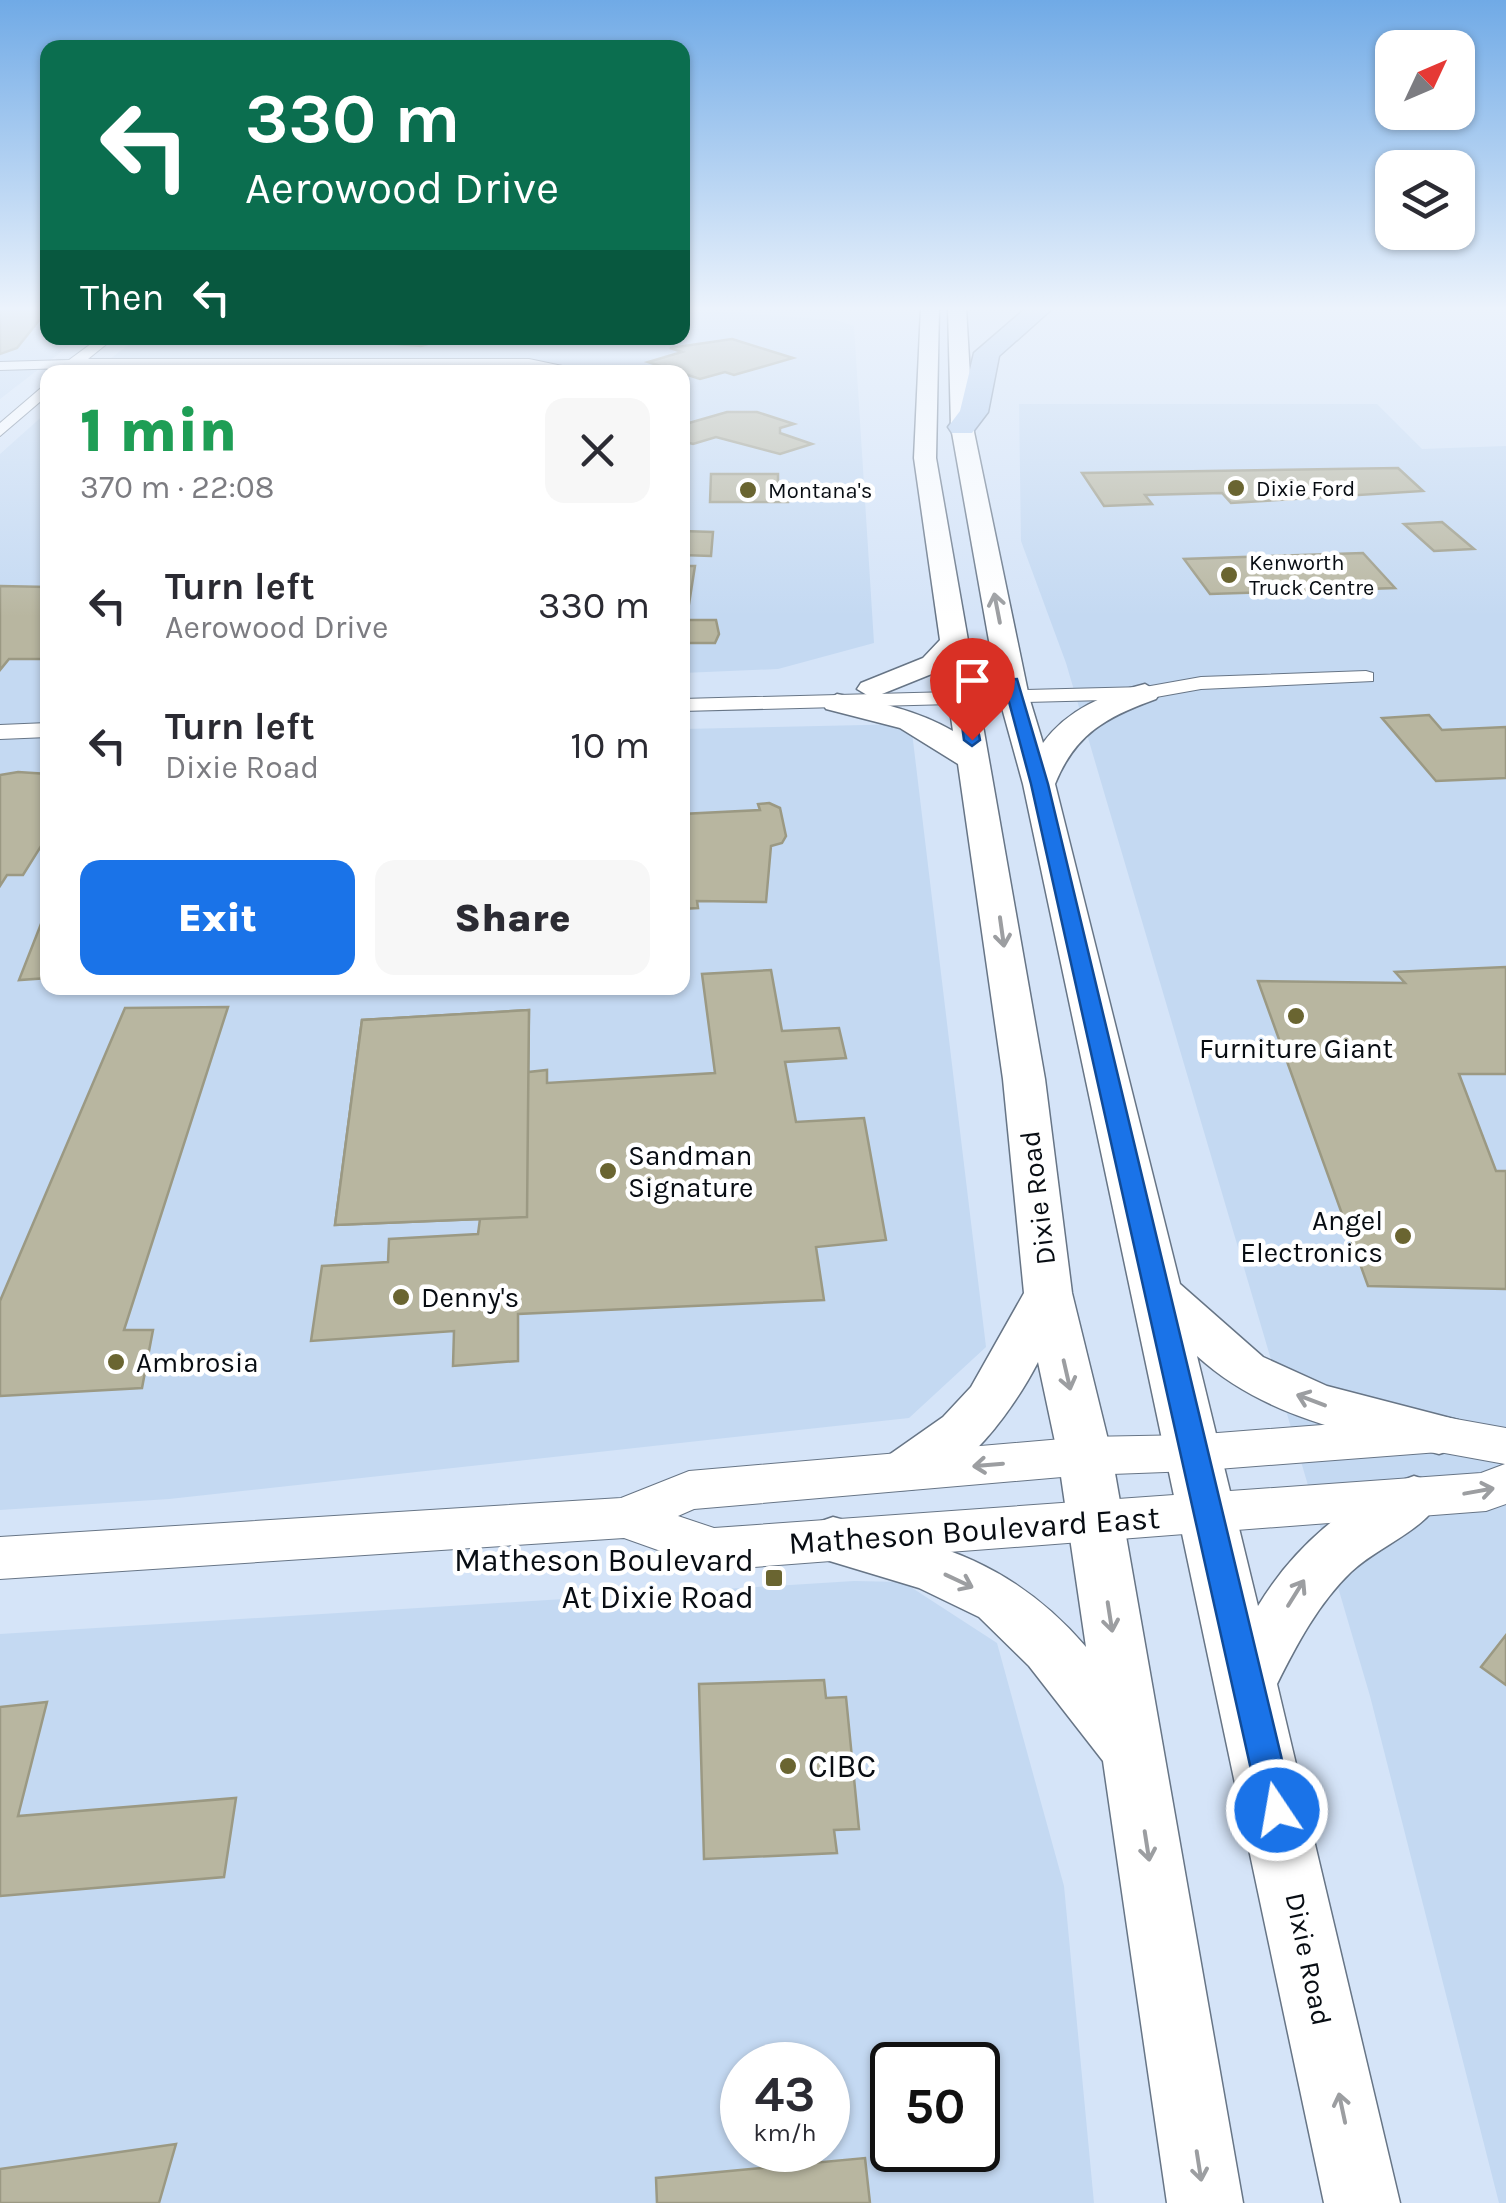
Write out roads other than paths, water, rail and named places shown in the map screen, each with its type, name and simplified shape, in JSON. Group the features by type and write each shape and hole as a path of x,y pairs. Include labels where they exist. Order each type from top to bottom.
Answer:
{"highway":[{"path":"962,427 974,411"}],"main road":[{"name":"Dixie Road","path":"927,411 925,458 1024,1079 1048,1294 1086,1456 1205,2203"},
{"name":"Dixie Road","path":"961,411 1013,689 1040,784 1192,1453 1249,1679 1362,2203"},
{"path":"872,689 933,664 956,640"},
{"path":"1040,784 1053,752 1076,721 1145,693"},
{"path":"837,702 908,718 938,732 976,762"},
{"path":"1155,1290 1245,1370 1315,1403 1439,1434"},
{"path":"905,1472 963,1430 992,1397 1010,1372 1048,1294"},
{"path":"1249,1679 1308,1574 1358,1530 1414,1498"},
{"path":"833,1540 925,1565 1000,1600 1029,1625 1132,1749"}],"street":[{"path":"0,430 21,411"},
{"path":"690,705 769,700 837,702 1136,677 1201,683 1366,677"},
{"path":"1013,689 1145,693 1201,683"},
{"path":"769,700 804,691 963,691"},
{"path":"0,732 40,730"},
{"name":"Matheson Boulevard East","path":"0,1558 625,1518 689,1490 1086,1456 1192,1453 1439,1434 1506,1446"},
{"name":"Matheson Boulevard East","path":"625,1518 714,1549 1414,1498 1486,1492 1506,1483"}],"place":[{"name":"Dixie Ford","path":"1236,488"},
{"name":"Montana's","path":"748,490"},
{"name":"Kenworth Truck Centre","path":"1229,575"},
{"name":"Furniture Giant","path":"1296,1016"},
{"name":"Sandman Signature","path":"608,1171"},
{"name":"Angel Electronics","path":"1403,1236"},
{"name":"Denny's","path":"401,1297"},
{"name":"Ambrosia","path":"116,1362"},
{"name":"Matheson Boulevard At Dixie Road","path":"774,1578"},
{"name":"CIBC","path":"788,1766"}]}
